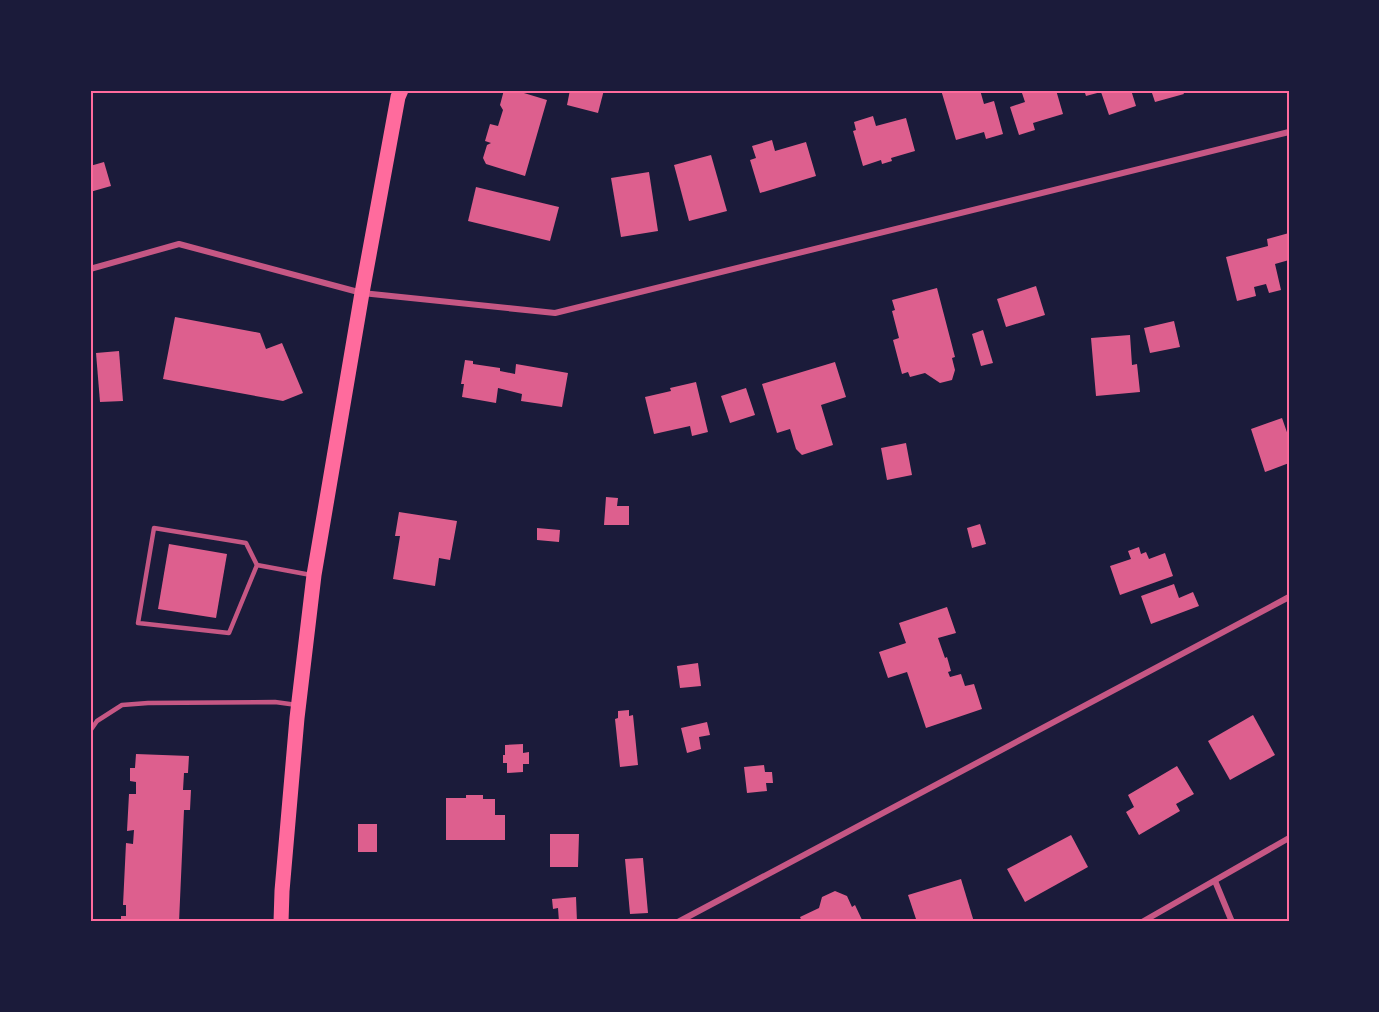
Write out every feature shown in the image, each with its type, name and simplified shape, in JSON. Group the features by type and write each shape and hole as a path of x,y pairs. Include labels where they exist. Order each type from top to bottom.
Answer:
{"main road":[{"path":"280,922 297,718 314,575 362,293 401,90"}],"street":[{"path":"90,269 179,244 362,293 555,313 1289,132"},
{"path":"678,922 1289,597"},
{"path":"1142,922 1289,838"},
{"path":"1215,881 1232,922"}],"lane":[{"path":"154,528 246,543 257,565 229,633 138,623 154,528"},
{"path":"257,565 314,575"},
{"path":"90,731 97,721 122,705 263,702 299,705"}],"building":[{"path":"504,90 514,90 547,100 525,176 486,164 483,158 487,145 491,143 485,141 490,124 498,126 503,110 500,105"},
{"path":"570,90 604,90 598,113 567,105"},
{"path":"941,90 980,90 984,104 994,101 1003,134 986,139 984,132 956,140"},
{"path":"1021,90 1056,90 1063,114 1033,123 1035,130 1019,135 1010,107 1025,102"},
{"path":"1084,90 1131,90 1136,106 1109,115 1101,92 1086,96"},
{"path":"1151,90 1182,90 1184,94 1155,102"},
{"path":"873,116 876,126 906,118 915,151 891,158 892,161 882,164 881,160 863,166 853,131 856,130 854,122"},
{"path":"772,140 775,151 806,142 816,176 760,193 750,160 756,158 752,146"},
{"path":"711,155 727,211 689,221 674,165"},
{"path":"104,162 111,186 90,192 90,166"},
{"path":"649,172 658,231 621,237 611,178"},
{"path":"476,187 559,207 550,241 468,221"},
{"path":"1289,233 1289,260 1275,264 1281,290 1269,293 1266,284 1254,287 1256,296 1237,301 1226,257 1268,246 1267,239"},
{"path":"1036,286 1045,315 1006,327 997,299"},
{"path":"937,288 955,357 952,358 955,370 952,380 940,383 925,373 910,377 908,372 902,374 893,340 899,338 892,311 895,310 892,300"},
{"path":"175,317 260,333 266,349 282,343 303,393 283,401 163,379"},
{"path":"1174,321 1180,347 1150,353 1144,328"},
{"path":"983,330 993,363 981,366 972,334"},
{"path":"1130,335 1132,365 1137,364 1140,392 1096,396 1091,338"},
{"path":"119,351 123,401 100,402 96,353"},
{"path":"465,360 515,374 516,364 568,373 562,407 521,401 522,394 498,388 496,403 462,397 464,384 461,384"},
{"path":"835,362 846,397 821,405 833,445 802,455 796,449 790,429 777,433 762,384"},
{"path":"696,382 708,432 692,436 690,426 654,434 645,397"},
{"path":"746,388 755,415 730,423 721,396"},
{"path":"1282,418 1289,438 1289,455 1287,456 1289,463 1265,472 1251,429"},
{"path":"906,443 912,475 887,480 881,448"},
{"path":"606,497 618,498 617,506 629,506 629,525 604,525"},
{"path":"399,512 457,521 450,560 439,558 435,586 393,579 400,536 395,536"},
{"path":"980,524 986,544 972,548 967,528"},
{"path":"537,528 560,530 559,542 537,540"},
{"path":"169,544 227,554 216,618 158,609"},
{"path":"1139,547 1141,554 1146,552 1149,559 1165,553 1173,576 1120,595 1110,566 1131,559 1128,551"},
{"path":"1174,584 1179,598 1193,592 1199,606 1151,624 1141,596"},
{"path":"947,607 956,633 938,638 945,658 947,657 951,671 948,672 950,677 961,674 965,686 974,684 982,709 926,728 907,672 888,678 879,652 906,643 899,623"},
{"path":"698,663 701,686 680,688 677,666"},
{"path":"629,710 629,716 633,715 638,765 620,767 615,719 618,718 618,711"},
{"path":"1253,715 1275,755 1230,780 1208,741"},
{"path":"707,722 710,735 699,737 701,749 687,753 681,728"},
{"path":"523,744 523,753 529,752 529,764 523,764 523,772 507,773 507,763 503,763 505,745"},
{"path":"136,754 189,756 188,773 184,773 183,790 191,790 190,810 184,810 179,922 121,922 121,916 126,916 126,905 123,905 126,843 133,844 134,830 127,831 129,794 136,794 136,782 130,781 130,768 135,768"},
{"path":"764,765 765,772 772,772 773,783 766,783 767,791 747,793 744,767"},
{"path":"1177,766 1194,794 1176,804 1180,811 1139,835 1126,812 1134,807 1128,795"},
{"path":"466,795 483,795 483,799 495,799 495,815 505,815 505,840 446,840 446,798 466,798"},
{"path":"358,824 377,824 377,852 358,852"},
{"path":"550,834 579,834 578,867 550,867"},
{"path":"1071,835 1088,867 1025,902 1007,869"},
{"path":"643,858 648,913 630,914 625,859"},
{"path":"961,879 974,922 917,922 908,895"},
{"path":"835,891 847,896 852,907 855,905 863,922 802,922 800,917 819,908 822,897"},
{"path":"576,897 577,922 559,922 558,908 553,909 552,899"}]}
